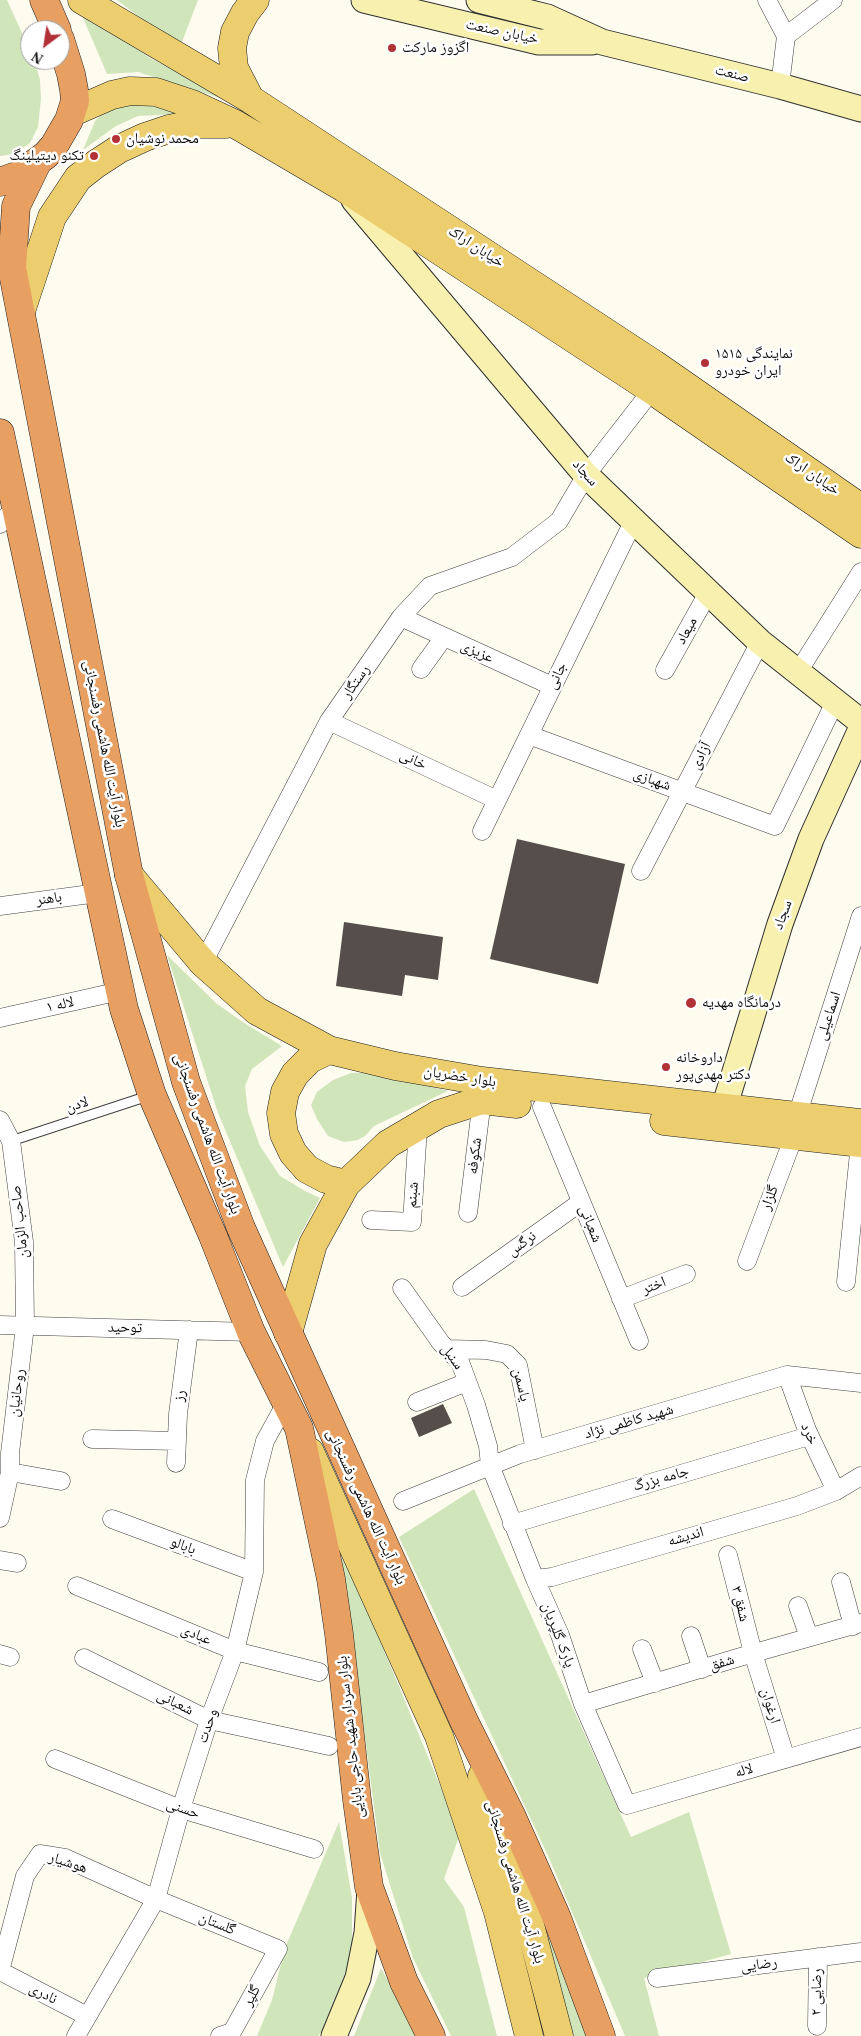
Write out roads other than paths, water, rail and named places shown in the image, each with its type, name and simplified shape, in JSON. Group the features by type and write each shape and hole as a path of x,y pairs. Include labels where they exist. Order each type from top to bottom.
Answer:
{"highway":[{"path":"44,0 52,20"},
{"path":"0,182 19,176 37,163 54,146 66,128 73,112 74,90 70,70"},
{"name":"بلوار آیت الله هاشمی رفسنجانی","path":"37,163 21,191 16,206 6,270 21,311 129,875 186,1082 241,1228 464,1722"},
{"name":"بلوار آیت الله هاشمی رفسنجانی","path":"0,434 8,515 124,1009 152,1095 213,1236 251,1332 299,1428"},
{"name":"بلوار سردار شهید حاجی بابایی","path":"299,1428 331,1579 339,1634 357,1800 370,1889 404,1982 431,2036"},
{"path":"464,1722 511,1815 553,1909 601,2036"}],"main road":[{"name":"خیابان اراک","path":"82,0 250,99 654,364 861,508"},
{"path":"250,99 234,68 232,48 235,32 245,13 255,0"},
{"name":"خیابان اراک","path":"73,112 112,95 130,91 156,92 192,104 235,124 344,188 652,390 861,534"},
{"path":"21,311 52,217 78,178 119,149 145,137 194,124 235,124"},
{"name":"بلوار خضریان","path":"129,875 203,963 257,1011 329,1050 395,1066 482,1081 724,1108 861,1143"},
{"path":"329,1050 310,1059 295,1074 285,1092 281,1113 284,1134 293,1153 307,1169 326,1179 346,1184"},
{"name":"بلوار خضریان","path":"288,1333 313,1244 346,1184 388,1144 439,1114 482,1100 542,1107 796,1126 861,1123"},
{"name":"بلوار آیت الله هاشمی رفسنجانی","path":"299,1428 439,1736 498,1912 529,2036"},
{"name":"بلوار آیت الله هاشمی رفسنجانی","path":"464,1722 525,1906 559,2036"}],"street":[{"name":"خیابان صنعت","path":"364,0 539,42 602,42"},
{"path":"767,0 786,36 780,86"},
{"path":"786,36 833,0"},
{"name":"خیابان صنعت","path":"484,1 547,17 602,42"},
{"name":"صنعت","path":"602,42 780,86 861,109"},
{"name":"سجاد","path":"344,188 586,475 760,642 861,722"},
{"name":"رستگار","path":"203,963 329,721 402,617 430,586 512,557 559,522 586,475 652,390"},
{"name":"جانی","path":"482,831 633,522"},
{"path":"798,672 861,572"},
{"name":"میعاد","path":"665,670 708,593"},
{"name":"عزیزی","path":"402,617 552,686"},
{"path":"421,669 444,637"},
{"name":"آزادی","path":"641,871 760,642"},
{"name":"شهبازی","path":"529,735 775,826 835,702"},
{"name":"خانی","path":"329,721 497,800"},
{"name":"سجاد","path":"724,1108 780,924 811,840 861,729"},
{"name":"باهنر","path":"0,906 98,893"},
{"name":"اسماعیلی","path":"796,1126 861,916"},
{"name":"لاله ۱","path":"0,1018 120,991"},
{"name":"شکوفه","path":"468,1213 482,1100"},
{"name":"شعبانی","path":"542,1107 639,1341"},
{"name":"صاحب الزمان","path":"0,1120 11,1141 24,1242 25,1326"},
{"name":"شبنم","path":"371,1220 412,1222 418,1126"},
{"name":"گلزار","path":"747,1261 796,1126"},
{"path":"846,1282 861,1143"},
{"name":"نرگس","path":"462,1287 581,1202"},
{"name":"اختر","path":"621,1299 686,1274"},
{"name":"سنبل","path":"402,1288 447,1349 460,1362 476,1405 488,1446 490,1465"},
{"name":"توحید","path":"0,1325 251,1332"},
{"name":"روحانیان","path":"0,1518 10,1472 5,1453 25,1326"},
{"name":"رز","path":"176,1463 178,1414 190,1330"},
{"name":"یاسمن","path":"447,1349 486,1350 507,1354 518,1365 535,1450"},
{"name":"شهید کاظمی نژاد","path":"403,1501 490,1465 535,1450 787,1376 861,1383"},
{"name":"خرد","path":"787,1376 810,1436 836,1491"},
{"path":"417,1402 467,1382"},
{"name":"وحدت","path":"76,2036 156,1899 181,1809 209,1720 235,1651 254,1572 255,1480 265,1441 287,1401"},
{"name":"جامه بزرگ","path":"512,1524 810,1436"},
{"path":"92,1439 177,1441"},
{"name":"پارک گلپریان","path":"490,1465 512,1524 560,1635 583,1704 627,1805"},
{"path":"10,1472 61,1481"},
{"name":"اندیشه","path":"535,1579 552,1577 797,1506 836,1491 861,1476"},
{"name":"بابالو","path":"112,1519 254,1572"},
{"name":"شفق ۳","path":"728,1555 753,1653"},
{"path":"0,1560 17,1563"},
{"path":"841,1582 857,1624"},
{"name":"عبادی","path":"77,1586 235,1651 318,1672"},
{"path":"798,1606 809,1637"},
{"name":"شفق","path":"583,1704 857,1624"},
{"path":"691,1636 702,1669"},
{"path":"642,1649 655,1683"},
{"name":"ارغوان","path":"753,1653 786,1759"},
{"name":"شعبانی","path":"84,1658 209,1720 329,1746"},
{"name":"لاله","path":"627,1805 861,1738"},
{"name":"حسنی","path":"55,1759 181,1809 314,1849"},
{"name":"هوشیار","path":"0,1972 25,1876 40,1854 65,1858 156,1899"},
{"path":"334,2036 358,1978 367,1933 370,1889"},
{"name":"گلستان","path":"156,1899 278,1949"},
{"name":"گلپر","path":"220,2036 232,2032 278,1949"},
{"name":"رضایی","path":"657,1978 861,1952"},
{"name":"رضایی ۲","path":"817,2026 818,1958"},
{"name":"نادری","path":"0,1972 86,2016"}],"lane":[{"name":"لادن","path":"11,1141 152,1095"}],"place":[{"name":"اگزوز مارکت","path":"392,48"},
{"name":"محمد نوشیان","path":"116,139"},
{"name":"تکنو دیتیلینگ","path":"94,156"},
{"name":"نمایندگی ۱۵۱۵ ایران خودرو","path":"705,363"},
{"name":"درمانگاه مهدیه","path":"691,1003"},
{"name":"داروخانه دکتر مهدی‌پور","path":"666,1067"}]}
